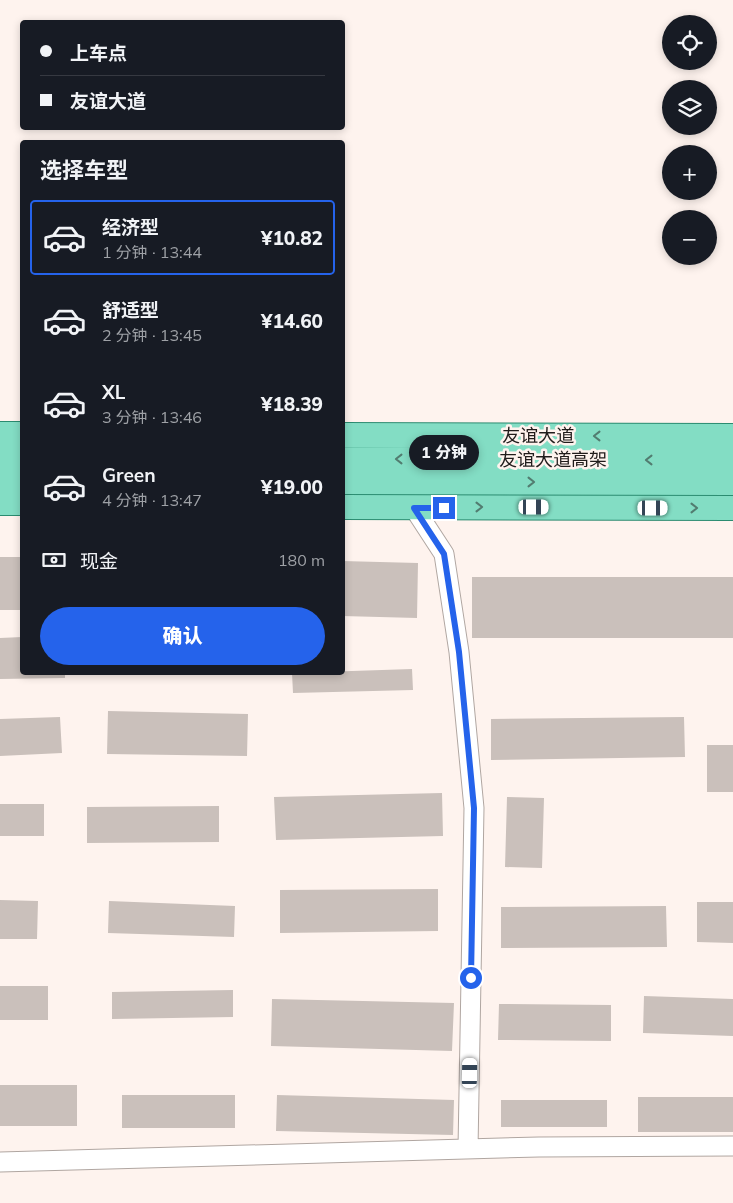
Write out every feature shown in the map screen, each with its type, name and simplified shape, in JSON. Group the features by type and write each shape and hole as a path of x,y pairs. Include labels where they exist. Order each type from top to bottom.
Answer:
{"main road":[{"path":"0,434 20,434"},
{"name":"友谊大道","path":"345,435 733,436"},
{"path":"0,458 20,458"},
{"name":"友谊大道高架","path":"345,459 733,460"},
{"path":"0,482 20,482"},
{"name":"友谊大道高架","path":"345,482 733,483"},
{"path":"0,503 20,503"},
{"path":"345,507 733,508"}],"street":[{"path":"414,508 444,554 459,652 474,808 468,1149"},
{"path":"0,1162 468,1149 733,1146"}],"building":[{"path":"0,557 20,557 20,610 0,610"},
{"path":"345,561 418,563 417,618 345,616"},
{"path":"472,577 733,577 733,638 472,638"},
{"path":"20,637 20,675 65,675 65,678 0,679 0,638"},
{"path":"412,669 413,690 293,693 292,675 345,675 345,671"},
{"path":"108,711 248,714 247,756 107,754"},
{"path":"60,717 62,753 0,756 0,719"},
{"path":"684,717 685,757 491,760 491,719"},
{"path":"707,745 733,745 733,792 707,792"},
{"path":"442,793 443,836 276,840 274,797"},
{"path":"507,797 544,798 542,868 505,867"},
{"path":"0,804 44,804 44,836 0,836"},
{"path":"219,806 219,842 87,843 87,807"},
{"path":"438,889 438,931 280,933 280,890"},
{"path":"0,900 38,901 37,939 0,939"},
{"path":"109,901 235,906 234,937 108,933"},
{"path":"697,902 733,902 733,943 697,942"},
{"path":"666,906 667,947 501,948 501,907"},
{"path":"0,986 48,986 48,1020 0,1020"},
{"path":"233,990 233,1017 112,1019 112,992"},
{"path":"644,996 733,999 733,1036 643,1033"},
{"path":"272,999 454,1003 452,1051 271,1046"},
{"path":"499,1004 611,1005 611,1041 498,1040"},
{"path":"0,1085 77,1085 77,1126 0,1126"},
{"path":"122,1095 235,1095 235,1128 122,1128"},
{"path":"277,1095 454,1100 453,1135 276,1131"},
{"path":"638,1097 733,1097 733,1132 638,1132"},
{"path":"501,1100 607,1100 607,1127 501,1127"}],"route":[{"path":"444,508 414,508 444,554 459,652 474,808 471,978"}]}
